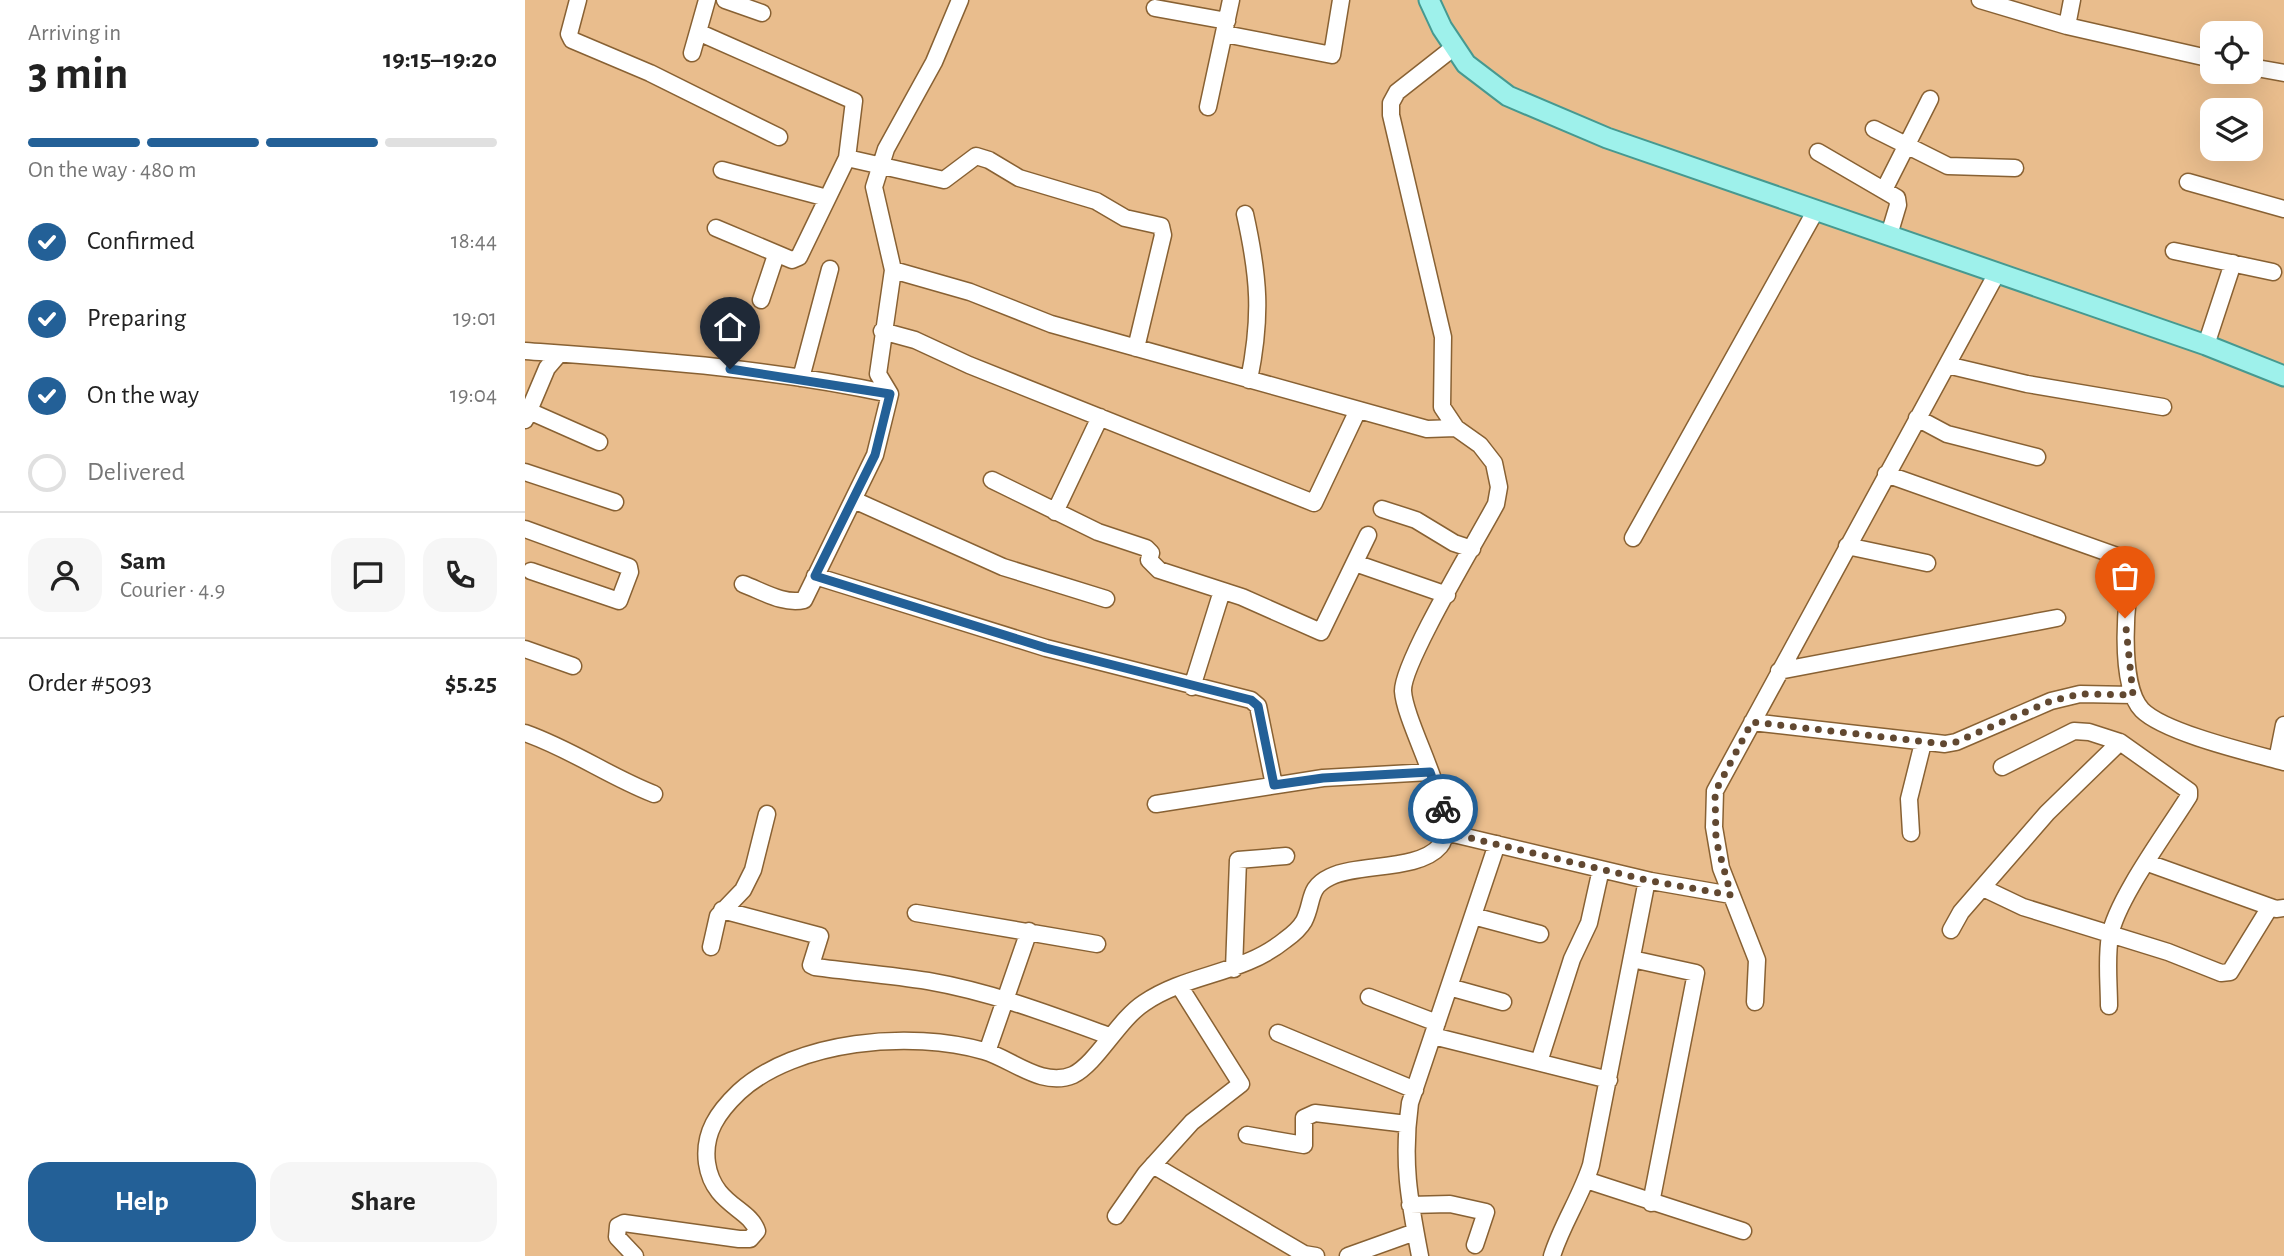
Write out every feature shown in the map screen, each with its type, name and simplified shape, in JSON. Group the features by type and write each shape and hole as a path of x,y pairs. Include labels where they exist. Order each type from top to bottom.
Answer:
{"main road":[{"path":"1429,0 1453,47 1486,82 1508,96 1607,138 2206,345 2284,376"}],"street":[{"path":"578,0 569,34 572,40 650,73 779,137"},
{"path":"692,53 706,0"},
{"path":"725,0 762,13"},
{"path":"743,584 795,602 804,600 875,455 890,394 878,374 882,331 893,270 875,199 880,163 934,62 960,0"},
{"path":"1208,107 1231,0"},
{"path":"1156,8 1332,55 1341,0"},
{"path":"1980,0 2067,26 2200,56"},
{"path":"2067,26 2072,0"},
{"path":"698,32 855,101 847,158 799,257 792,260 776,255 716,228"},
{"path":"635,1256 617,1237 618,1226 624,1223 739,1239 750,1239 757,1231 755,1222 718,1193 708,1169 706,1147 709,1131 723,1108 767,1070 848,1044 946,1043 987,1052 1048,1078 1073,1074 1094,1056 1109,1036 1146,1001 1267,954 1303,923 1313,889 1332,876 1425,855 1439,848 1445,832 1443,810 1411,727 1403,689 1405,673 1496,504 1498,476 1494,463 1480,445 1456,428 1442,407 1443,337 1404,175 1391,103 1397,92 1453,47"},
{"path":"2263,70 2284,74"},
{"path":"1884,190 1930,99"},
{"path":"1874,129 1948,166 2015,168"},
{"path":"1818,152 1897,198 1898,205 1889,235"},
{"path":"847,158 880,163 944,180 976,156 989,160 1019,178 1096,201 1125,218 1161,226 1163,235 1136,348"},
{"path":"722,170 827,198"},
{"path":"2189,182 2284,209"},
{"path":"1633,538 1816,210"},
{"path":"1245,214 1256,261 1260,304 1257,341 1249,380"},
{"path":"2174,251 2273,272"},
{"path":"761,300 776,255"},
{"path":"2206,345 2233,263"},
{"path":"801,378 829,269"},
{"path":"893,270 970,292 1051,324 1249,380 1427,429 1456,428"},
{"path":"1755,1002 1757,960 1731,895 1716,840 1715,792 1997,273"},
{"path":"882,331 915,340 969,365 1314,503 1358,410"},
{"path":"525,351 683,364 801,378 890,394"},
{"path":"559,354 547,368 527,415 599,442"},
{"path":"1947,365 2027,384 2162,407"},
{"path":"1055,512 1100,417"},
{"path":"1917,418 1947,434 2037,457"},
{"path":"525,472 615,502"},
{"path":"1887,474 2134,562 2126,591 2125,618 2133,695 2148,715 2205,740 2281,761 2284,724"},
{"path":"992,480 1098,532 1146,548 1151,553 1149,560 1159,570 1222,591 1321,632 1368,535"},
{"path":"854,500 1003,567 1106,599"},
{"path":"1382,509 1416,520 1454,543 1472,549"},
{"path":"525,529 629,567 630,572 619,601 531,571"},
{"path":"1847,547 1927,563"},
{"path":"1355,563 1447,596"},
{"path":"815,576 1046,648 1251,700 1258,706 1274,785"},
{"path":"1192,687 1222,591"},
{"path":"1779,671 2057,618"},
{"path":"525,649 573,666"},
{"path":"1752,722 1859,732 1923,743 1956,742 2023,711 2080,694 2133,695"},
{"path":"2002,767 2074,731 2089,732 2120,742 2189,791 2148,863 2128,891 2110,936 2109,1006"},
{"path":"525,733 564,747 624,782 654,794"},
{"path":"1951,930 1961,912 2047,813 2120,742"},
{"path":"1911,833 1909,799 1923,743"},
{"path":"1156,804 1323,778 1430,772"},
{"path":"711,947 722,910 748,881 757,861 767,814"},
{"path":"1445,832 1647,880 1731,895"},
{"path":"1420,1256 1405,1162 1407,1124 1415,1090 1497,844"},
{"path":"1234,969 1238,860 1286,856"},
{"path":"1983,888 2023,908 2168,952 2221,973 2230,972 2277,907 2148,863"},
{"path":"1539,1062 1572,959 1590,923 1601,869"},
{"path":"1552,1256 1559,1234 1586,1180 1609,1080 1647,880"},
{"path":"722,910 820,936 811,965 815,967 927,981 1004,999 1109,1036"},
{"path":"916,913 1097,944"},
{"path":"1473,916 1540,934"},
{"path":"987,1052 1029,931"},
{"path":"1632,959 1696,973 1651,1203"},
{"path":"1116,1216 1153,1165 1192,1122 1241,1084 1180,987"},
{"path":"1449,987 1503,1002"},
{"path":"1369,997 1435,1029 1539,1062 1609,1080"},
{"path":"1278,1033 1415,1090"},
{"path":"1247,1135 1304,1145 1304,1118 1315,1113 1407,1124"},
{"path":"1153,1165 1304,1254 1316,1256"},
{"path":"1586,1180 1743,1231"},
{"path":"1410,1205 1450,1204 1486,1212 1475,1245"},
{"path":"1348,1256 1415,1232"}],"way so far":[{"path":"1443,809 1445,832 1651,881 1731,895 1721,868 1716,840 1715,792 1752,722 1816,727 1918,743 1945,744 1956,742 2051,701 2080,694 2133,695 2125,618"}],"route":[{"path":"730,369 856,386 890,394 875,455 815,576 1046,648 1251,700 1258,706 1274,785 1323,778 1430,772 1443,809"}]}
